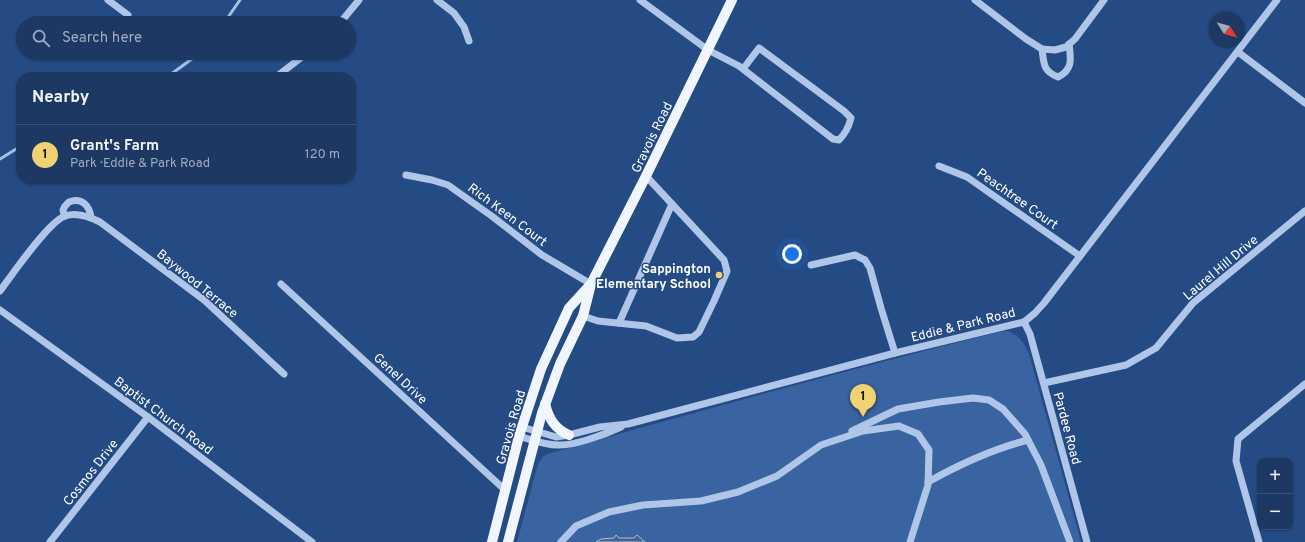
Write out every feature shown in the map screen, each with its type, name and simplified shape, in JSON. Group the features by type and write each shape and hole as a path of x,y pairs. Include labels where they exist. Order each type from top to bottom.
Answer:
{"main road":[{"name":"Gravois Road","path":"508,542 545,404 560,364 583,316 591,284 646,176 732,0"},
{"name":"Gravois Road","path":"492,542 520,431 541,370 569,308 591,284"},
{"path":"545,404 548,414 556,427 569,436"}],"street":[{"path":"108,0 128,15"},
{"path":"346,16 359,0"},
{"path":"436,0 454,13 464,27 469,41"},
{"path":"640,0 708,50 743,69 833,139 839,140 850,124 851,118 844,111 759,48 743,69"},
{"path":"975,0 1026,39 1042,49 1055,50 1066,47 1075,39 1104,0"},
{"name":"Eddie & Park Road","path":"536,436 546,444 560,445 604,434 628,424 895,353 1024,322 1035,314 1277,0"},
{"path":"1042,49 1043,62 1046,70 1052,75 1058,77 1064,74 1068,69 1070,61 1069,44"},
{"path":"1238,52 1305,103"},
{"path":"282,72 298,60"},
{"name":"Peachtree Court","path":"939,166 967,177 1080,256"},
{"name":"Rich Keen Court","path":"406,175 448,185 493,217 542,255 591,284"},
{"path":"583,316 598,321 646,326 677,338 693,337 699,332 714,301 727,271 724,260 646,176"},
{"name":"Baywood Terrace","path":"64,216 63,210 66,204 74,200 82,202 86,205 90,211 91,218"},
{"path":"618,323 672,204"},
{"name":"Laurel Hill Drive","path":"1044,383 1126,365 1156,348 1194,303 1305,211"},
{"name":"Baywood Terrace","path":"0,291 54,223 64,216 87,216 100,222 204,300 284,374"},
{"path":"811,265 855,255 865,260 870,268 895,353"},
{"name":"Genel Drive","path":"281,284 505,490"},
{"name":"Baptist Church Road","path":"0,310 148,417 312,542"},
{"name":"Pardee Road","path":"1024,322 1030,334 1044,383 1086,542"},
{"path":"1258,542 1236,461 1238,439 1305,384"},
{"path":"561,542 576,526 609,512 643,505 701,501 738,492 777,476 821,445 898,409 973,398 989,400 1002,409 1025,434 1041,465 1070,542"},
{"name":"Cosmos Drive","path":"50,542 148,417"},
{"name":"Eddie & Park Road","path":"520,431 536,436 556,437 569,436 600,427 628,424"},
{"path":"821,445 863,431 899,426 918,434 929,450 928,485 910,542"},
{"path":"928,482 979,457 1028,440"}],"shaded area":[{"path":"1006,331 1014,334 1020,339 1029,354 1081,542 517,542 538,464 547,454 829,376 942,346"},
{"path":"616,535 619,538 634,538 637,535 645,542 596,542 601,539 614,538"}],"waterway":[{"path":"229,16 240,0"},
{"path":"174,72 190,60"},
{"path":"0,159 16,149"}],"place":[{"name":"Sappington Elementary School","path":"719,275"},
{"name":"Grant's Farm","path":"863,417"}]}
